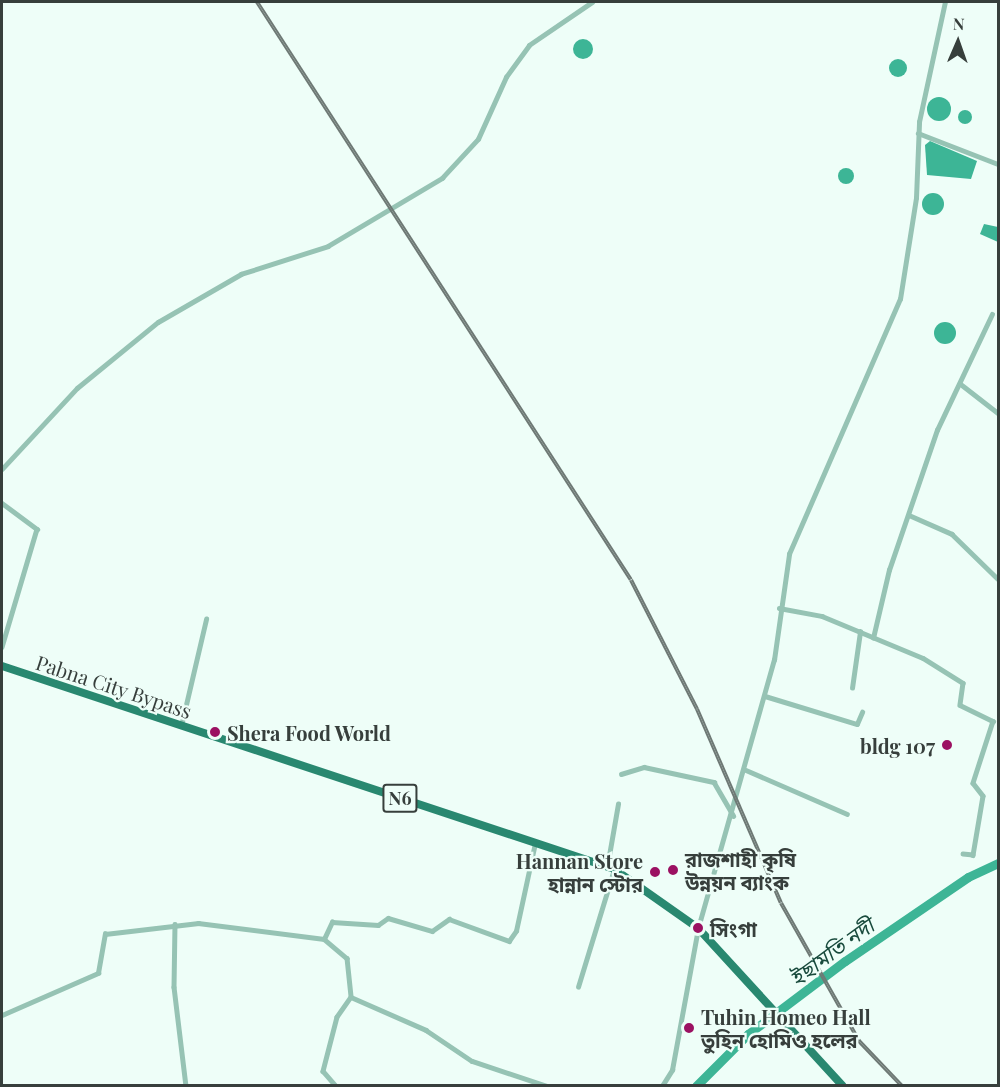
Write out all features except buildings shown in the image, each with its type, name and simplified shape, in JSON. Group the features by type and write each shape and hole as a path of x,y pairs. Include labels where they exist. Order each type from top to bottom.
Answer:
{"highway":[{"name":"Pabna City Bypass","path":"2,666 610,868 698,928 842,1085"}],"street":[{"path":"2,469 76,388 158,322 241,274 328,246 442,178 478,139 506,77 529,45 592,2"},
{"path":"662,1086 675,1060 698,928 734,816 765,696 789,554 807,505 900,299 916,198 918,133 945,2"},
{"path":"918,133 999,164"},
{"path":"873,638 937,430 962,385 992,314"},
{"path":"962,385 999,413"},
{"path":"2,502 37,529 2,647"},
{"path":"909,515 952,534 999,579"},
{"path":"779,608 822,616 961,680 960,705 994,723 973,783 982,796 973,855 963,854"},
{"path":"181,726 206,619"},
{"path":"852,687 860,632"},
{"path":"765,696 857,724 862,712"},
{"path":"621,774 644,767 714,782 734,816"},
{"path":"746,770 847,814"},
{"path":"578,987 610,868 618,804"},
{"path":"324,939 335,921 380,925 390,918 432,931 449,919 509,941 516,931 535,843"},
{"path":"175,924 174,987 186,1085"},
{"path":"2,1015 98,973 105,934 175,924 324,939 347,957 351,997 337,1017 324,1061 324,1075 336,1086"},
{"path":"351,997 426,1030 472,1061 548,1086"}],"shaded area":[{"path":"583,39 590,42 593,49 590,56 583,59 576,56 573,49 576,42"},
{"path":"898,59 904,62 907,68 904,74 898,77 892,74 889,68 892,62"},
{"path":"939,97 947,101 951,109 947,117 939,121 931,117 927,109 931,101"},
{"path":"965,110 970,112 972,117 970,122 965,124 960,122 958,117 960,112"},
{"path":"930,141 977,161 971,179 927,175 925,145"},
{"path":"846,168 852,170 854,176 852,182 846,184 840,182 838,176 840,170"},
{"path":"933,193 941,196 944,204 941,212 933,215 925,212 922,204 925,196"},
{"path":"984,224 998,227 998,242 980,234"},
{"path":"945,322 953,325 956,333 953,341 945,344 937,341 934,333 937,325"}],"waterway":[{"name":"ইছামতি নদী","path":"696,1086 748,1034 845,961 968,877 998,863"}],"railway":[{"path":"257,2 631,580 697,709 781,903 859,1041 902,1086"}],"place":[{"name":"Shera Food World","path":"215,732"},
{"name":"bldg 107","path":"947,745"},
{"name":"রাজশাহী কৃষি উন্নয়ন ব্যাংক","path":"673,870"},
{"name":"Hannan Store হান্নান স্টোর","path":"655,872"},
{"name":"সিংগা","path":"698,928"},
{"name":"Tuhin Homeo Hall তুহিন হোমিও হলের","path":"689,1028"}]}
